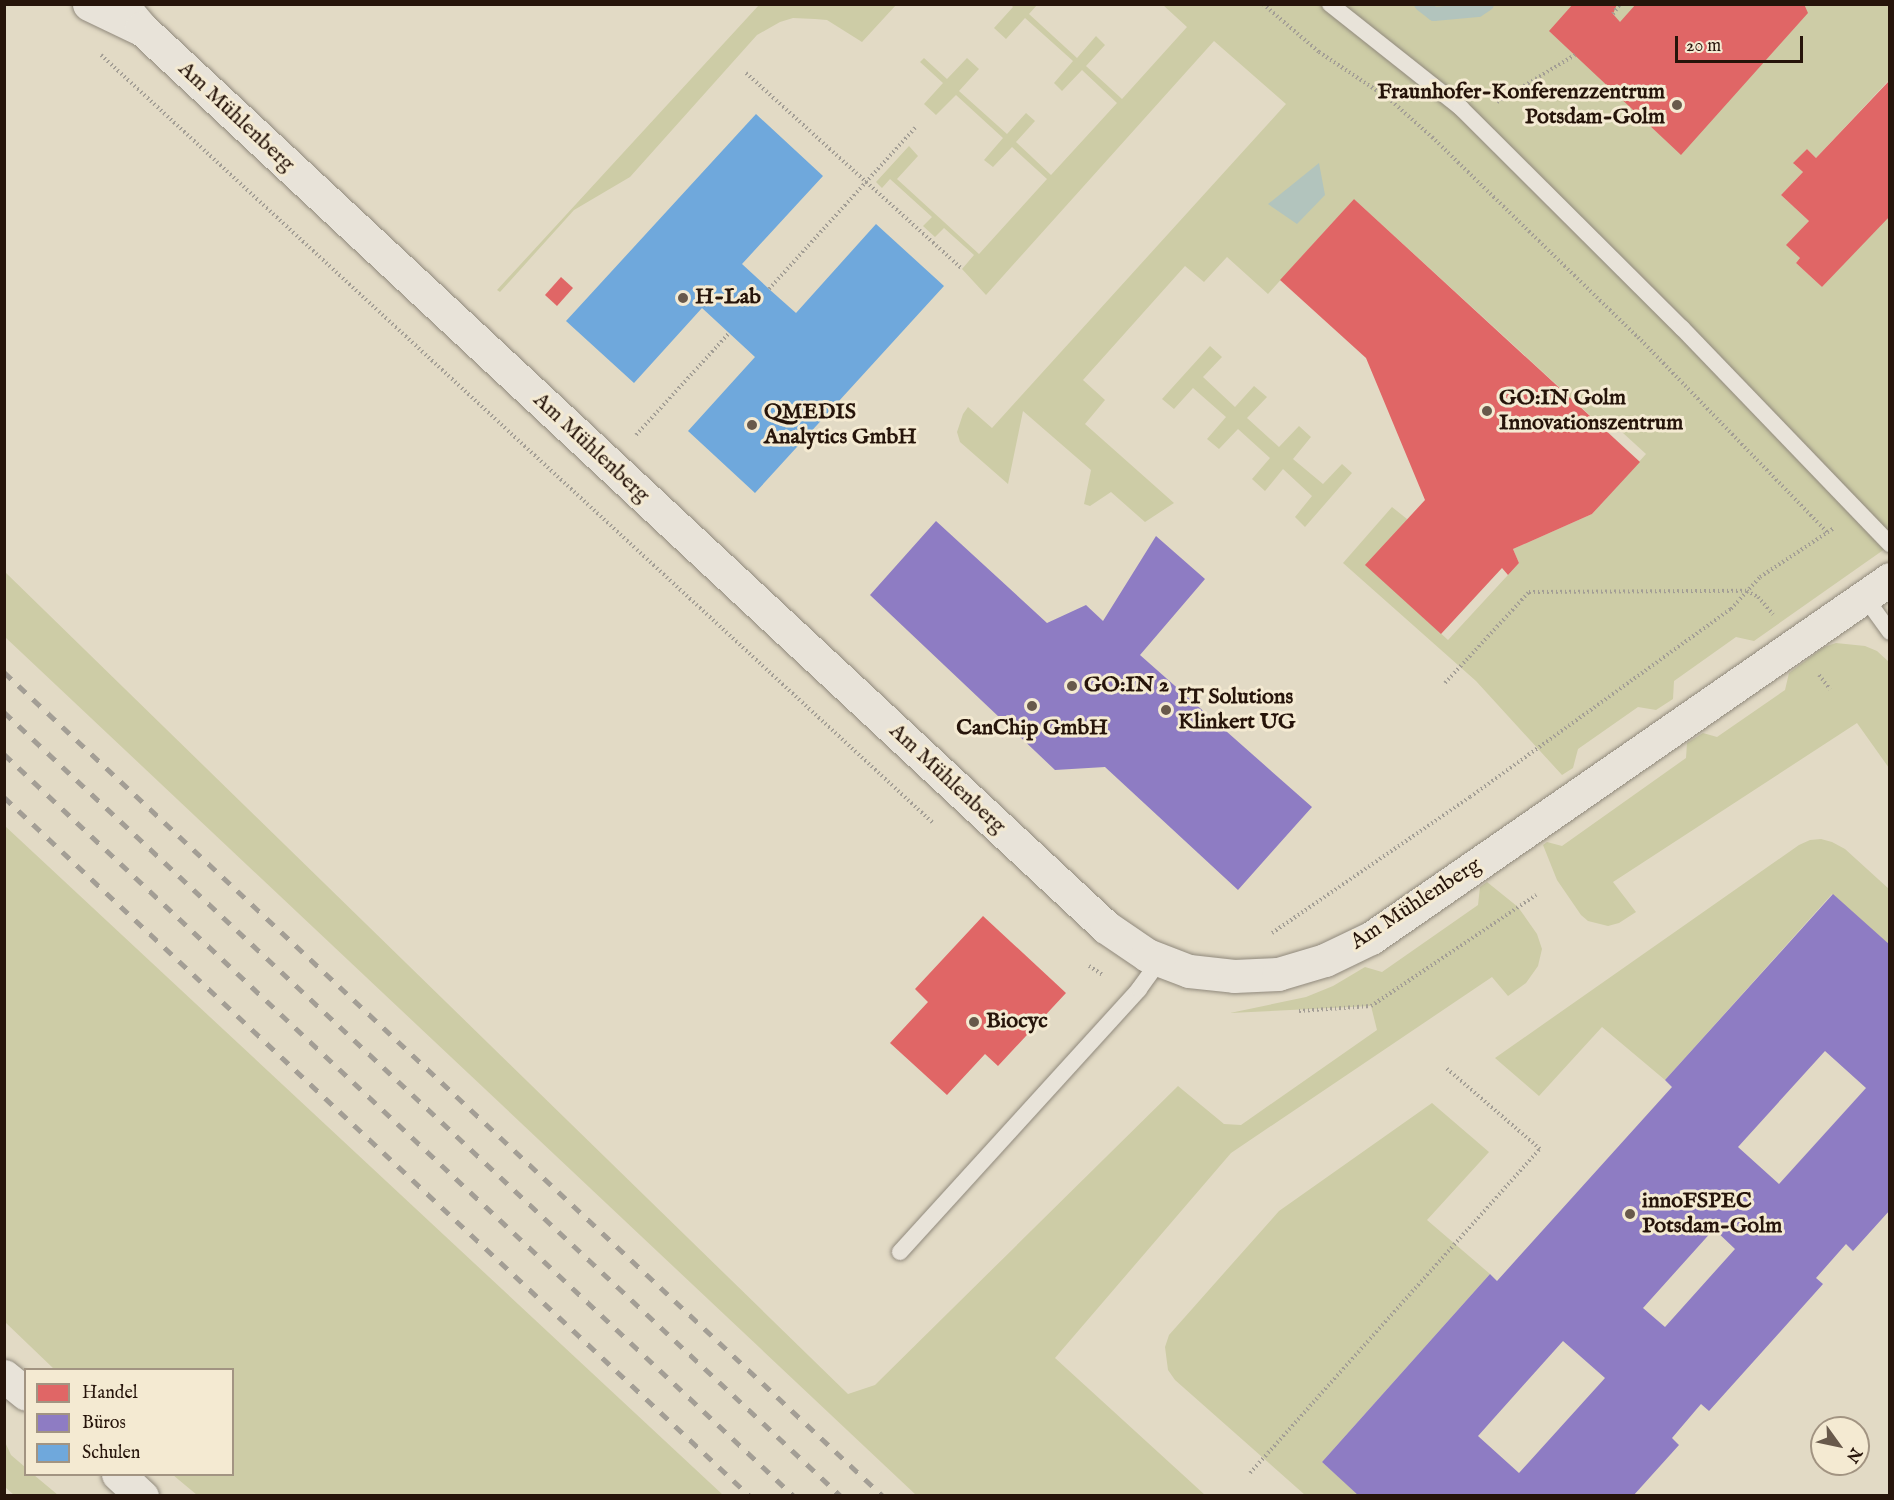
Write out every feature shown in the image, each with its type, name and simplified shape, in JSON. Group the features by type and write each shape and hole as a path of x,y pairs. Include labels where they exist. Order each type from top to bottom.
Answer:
{"street":[{"name":"Am Mühlenberg","path":"89,4 131,16 1106,927 1147,955 1190,971 1234,976 1278,974 1325,960 1371,938 1877,587"},
{"path":"4,1376 24,1392"},
{"path":"120,1476 142,1496"}],"lane":[{"path":"1330,4 1471,118 1690,337 1890,544"},
{"name":"Am Mühlenberg","path":"1877,587 1890,632"},
{"path":"900,1252 1139,989 1160,960"}],"path":[{"path":"1263,4 1319,52 1388,98 1432,137 1638,337 1827,532 1760,577 1731,609 1470,797 1270,934"},
{"path":"1613,14 1620,4"},
{"path":"1471,118 1575,55"},
{"path":"746,73 962,269"},
{"path":"769,289 917,126"},
{"path":"636,435 729,333"},
{"path":"627,427 644,442"},
{"path":"1445,683 1529,592 1747,591 1758,597 1795,643"},
{"path":"1250,1473 1540,1149 1446,1068"}],"green space":[{"path":"759,5 896,5 862,42 827,20 815,19 793,18 780,22 757,35 630,177 574,210 500,292 497,290"},
{"path":"1011,5 1037,5 1029,14 1077,58 1096,36 1105,45 1086,66 1122,99 1187,27 1163,5 1889,5 1889,80 1816,158 1807,149 1794,164 1803,172 1781,195 1809,221 1787,245 1800,258 1796,263 1822,287 1889,216 1889,546 1754,641 1736,637 1674,681 1673,699 1656,710 1638,707 1578,749 1573,768 1562,775 1476,681 1343,563 1392,507 1407,519 1385,582 1448,640 1519,563 1513,549 1592,514 1646,454 1611,422 1605,429 1354,199 1268,294 1227,257 1204,282 1185,266 1083,380 1105,400 1085,424 1174,503 1145,522 1111,492 1090,506 1084,504 1091,470 1023,411 1008,484 960,442 957,432 968,407 992,428 1286,104 1214,41 986,295 962,269 974,255 944,228 935,237 923,226 932,217 890,179 882,188 876,182 909,146 918,156 897,179 979,254 1047,179 1012,147 993,167 984,160 1003,138 956,95 936,115 924,104 943,83 920,62 924,58 947,79 967,58 979,69 959,91 1007,134 1026,113 1035,121 1016,142 1051,175 1117,103 1082,70 1062,91 1054,83 1073,61 1025,18 1006,39 994,28 1013,7"},
{"path":"1210,346 1222,357 1203,377 1235,407 1254,386 1267,397 1247,418 1279,447 1299,426 1311,437 1293,459 1323,484 1342,464 1352,473 1305,527 1295,517 1312,496 1283,469 1265,491 1252,479 1270,458 1238,429 1219,449 1207,439 1226,417 1193,388 1174,409 1162,399"},
{"path":"4,571 848,1394 875,1385 1178,1086 1224,1124 1241,1125 1377,1030 1371,1006 1230,1013 1306,997 1333,986 1365,967 1382,972 1478,905 1480,887 1487,882 1518,907 1537,934 1542,949 1538,966 1526,983 1508,996 1492,977 1231,1153 1055,1358 1205,1495 916,1495 5,637"},
{"path":"1836,643 1865,646 1877,651 1889,662 1889,768 1857,723 1613,882 1636,912 1619,923 1608,926 1588,921 1581,915 1557,880 1543,845 1547,842 1562,846 1686,758 1687,743 1703,733 1717,737 1785,690 1789,673 1824,647"},
{"path":"4,826 723,1495 197,1495 174,1476 234,1476 234,1368 53,1368 5,1322"},
{"path":"1821,839 1845,849 1889,889 1889,945 1832,894 1665,1080 1602,1027 1539,1096 1495,1058 1799,845 1810,840"},
{"path":"1432,1103 1489,1152 1427,1220 1490,1274 1322,1462 1359,1495 1305,1495 1175,1380 1168,1370 1165,1347 1169,1335 1279,1211"},
{"path":"5,1442 11,1455 24,1466 24,1476 35,1476 58,1495 14,1495 5,1487"}],"shaded area":[{"path":"1319,163 1325,195 1297,224 1268,204"}],"building: Handel":[{"name":"Fraunhofer-Konferenzzentrum Potsdam-Golm","path":"1573,4 1617,4 1613,14 1620,22 1636,4 1804,4 1808,13 1681,155 1549,31"},
{"path":"1890,80 1890,216 1822,287 1796,263 1800,258 1786,245 1809,221 1781,195 1803,172 1793,163 1807,149 1816,158"},
{"name":"GO:IN Golm Innovationszentrum","path":"1354,199 1640,462 1592,514 1513,549 1519,563 1508,575 1502,568 1441,634 1365,565 1425,500 1366,358 1280,280"},
{"path":"561,277 573,288 557,306 545,295"},
{"name":"Biocyc","path":"983,916 1066,993 998,1066 985,1054 947,1095 890,1043 928,1002 915,989"}],"building: Büros":[{"name":"GO:IN 2","path":"936,521 1047,623 1086,605 1103,621 1156,536 1205,579 1140,655 1312,807 1238,890 1105,767 1055,770 870,595"},
{"path":"1833,894 1890,945 1890,1210 1853,1251 1846,1244 1816,1278 1823,1284 1709,1411 1701,1404 1672,1438 1679,1445 1633,1496 1359,1496 1322,1462 1490,1274 1497,1281 1672,1087 1665,1080","holes":["1825,1051 1866,1088 1779,1184 1738,1147","1714,1229 1735,1249 1665,1327 1643,1308","1563,1341 1605,1378 1519,1473 1478,1436"]}],"building: Schulen":[{"name":"H-Lab","path":"756,114 823,176 742,264 769,289 796,313 876,224 944,286 755,493 688,431 755,357 702,308 634,383 566,321"}],"waterway":[{"path":"1421,4 1434,14 1478,10 1487,4"}],"railway":[{"path":"4,672 883,1496"},
{"path":"4,712 841,1496"},
{"path":"4,754 794,1496"},
{"path":"4,797 750,1496"}],"place":[{"name":"Fraunhofer-Konferenzzentrum Potsdam-Golm","path":"1677,105"},
{"name":"H-Lab","path":"683,298"},
{"name":"GO:IN Golm Innovationszentrum","path":"1487,411"},
{"name":"QMEDIS Analytics GmbH","path":"752,425"},
{"name":"GO:IN 2","path":"1072,686"},
{"name":"CanChip GmbH","path":"1032,706"},
{"name":"IT Solutions Klinkert UG","path":"1166,710"},
{"name":"Biocyc","path":"974,1022"},
{"name":"innoFSPEC Potsdam-Golm","path":"1630,1214"}]}
